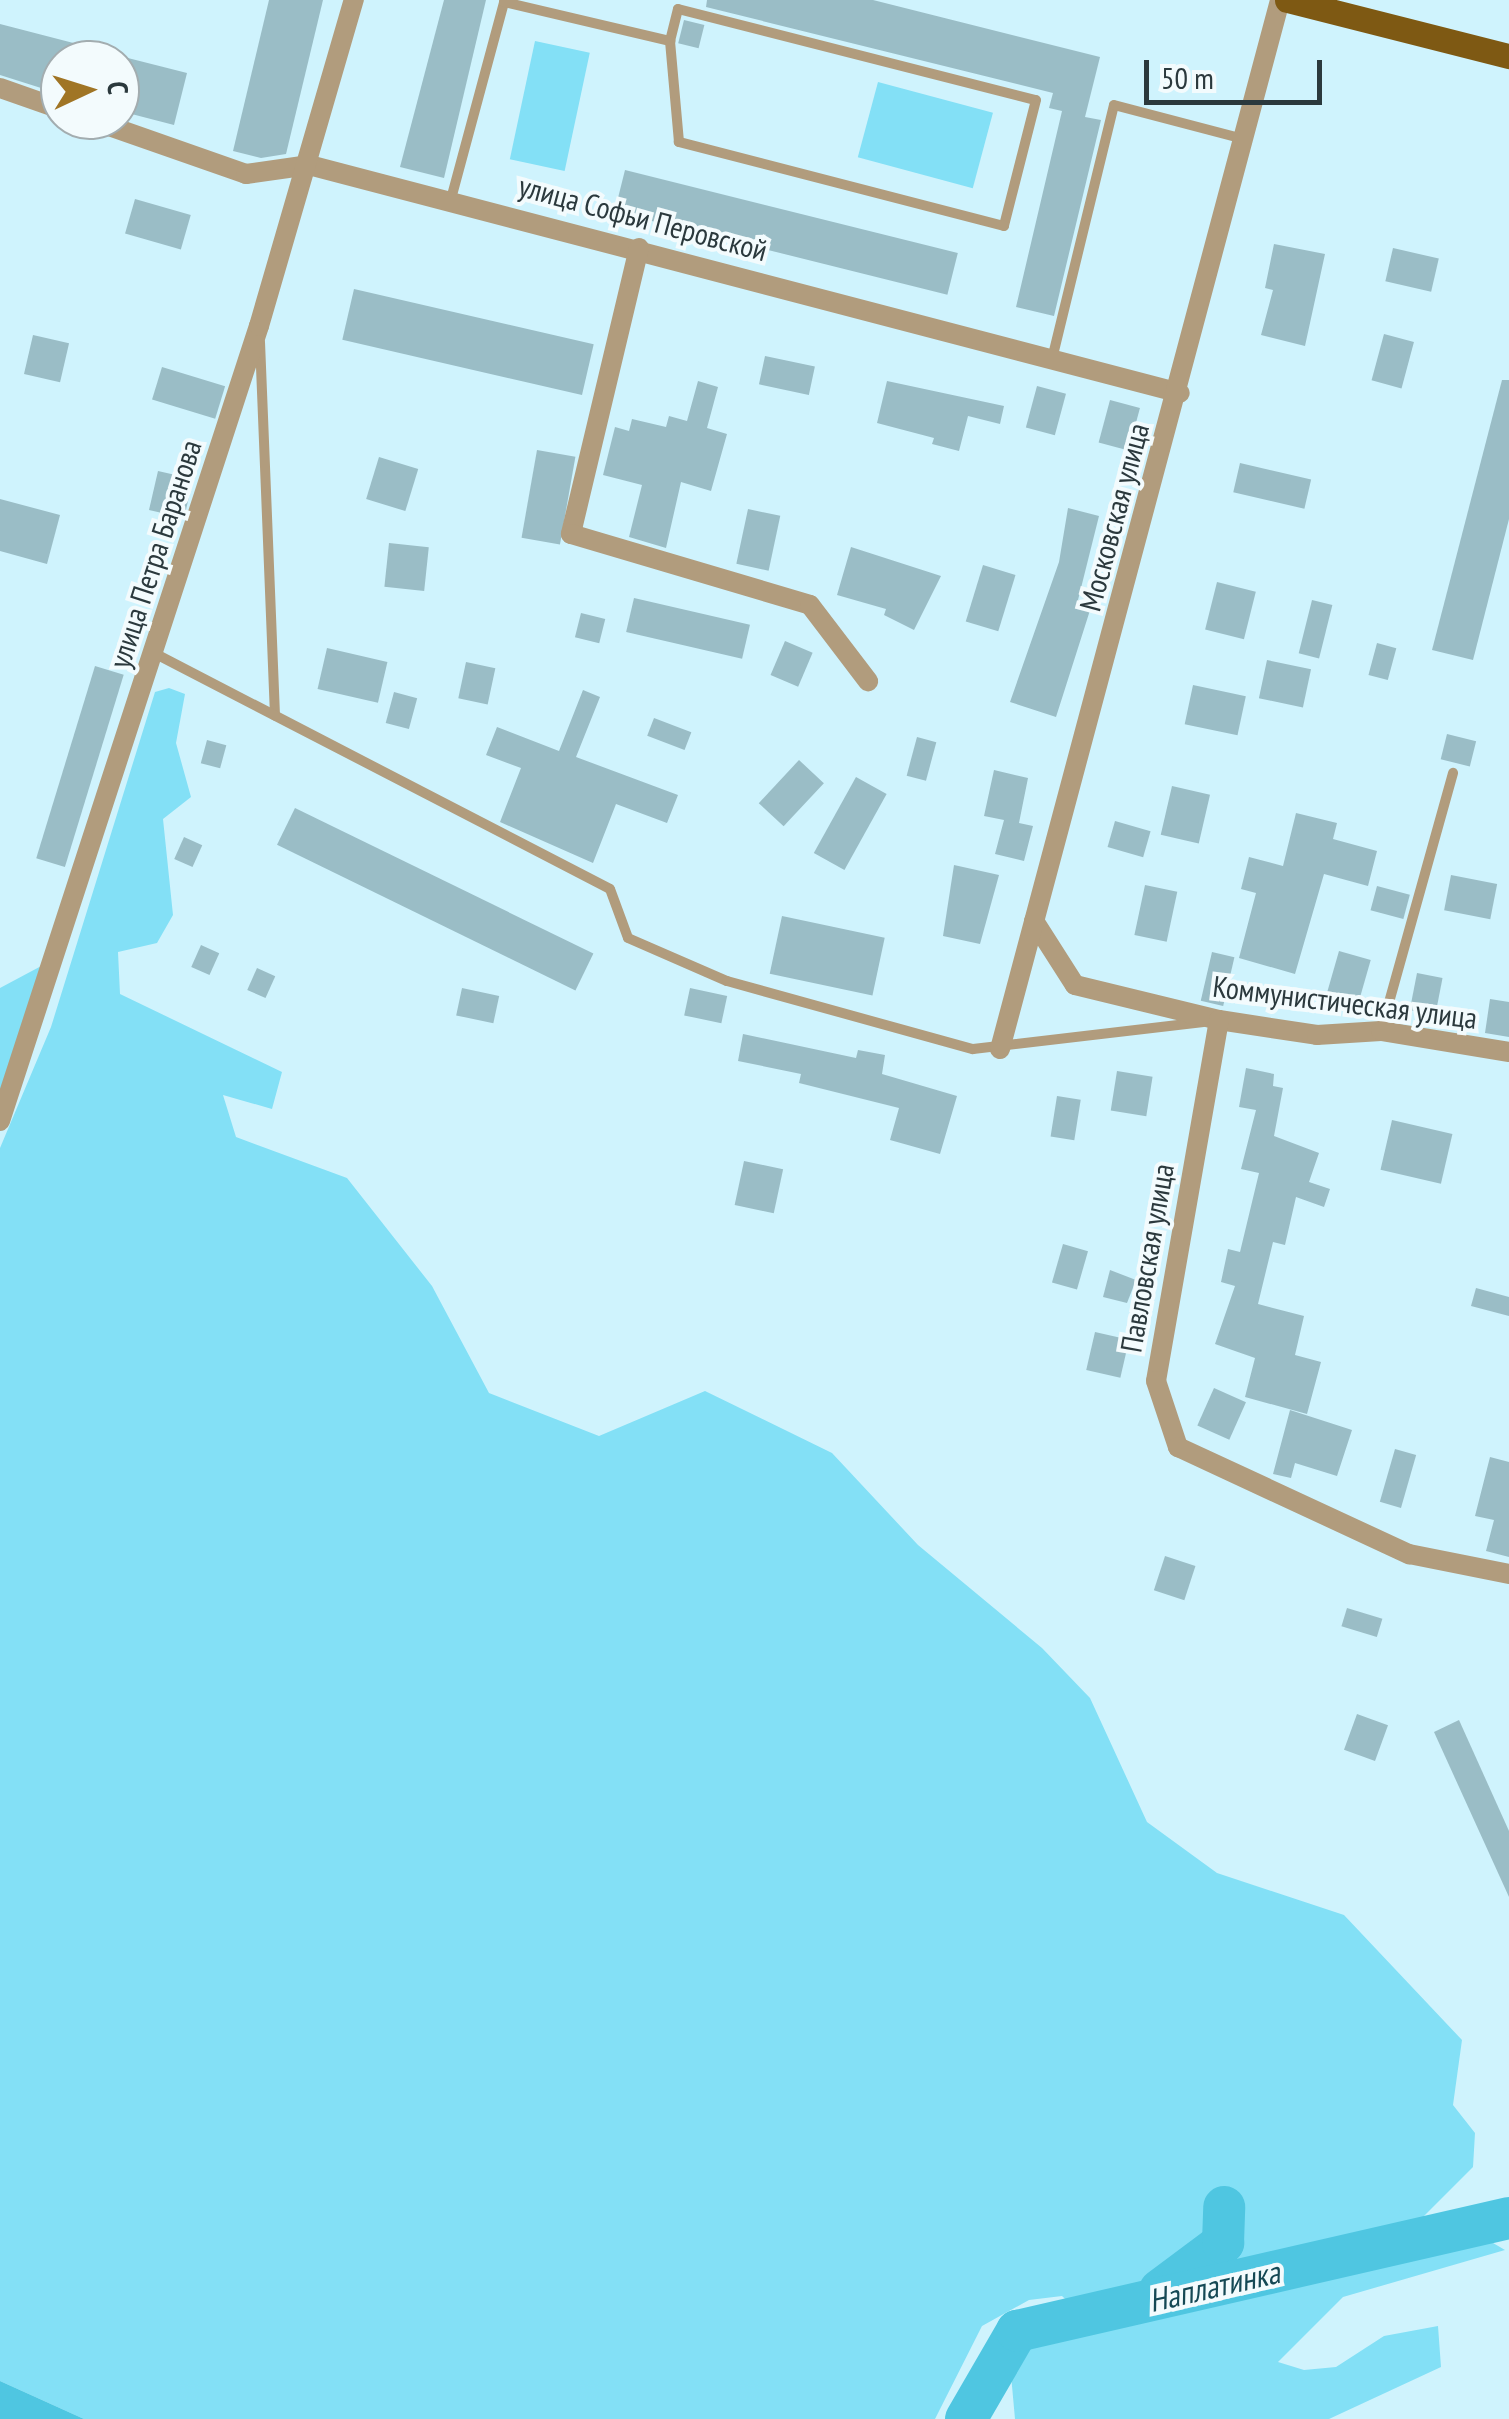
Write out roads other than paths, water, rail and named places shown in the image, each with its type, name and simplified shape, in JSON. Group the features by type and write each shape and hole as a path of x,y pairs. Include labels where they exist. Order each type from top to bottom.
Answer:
{"main road":[{"path":"1284,0 1509,56"}],"street":[{"name":"улица Петра Баранова","path":"0,1122 259,326 354,0"},
{"name":"Московская улица","path":"1000,1049 1284,0"},
{"path":"0,88 40,102"},
{"name":"улица Софьи Перовской","path":"140,137 246,174 309,165 451,199 1053,356 1180,393"},
{"path":"638,248 571,534 810,605 868,681"},
{"name":"Коммунистическая улица","path":"1034,920 1075,985 1218,1020 1317,1035 1381,1031 1509,1052"},
{"name":"Павловская улица","path":"1218,1020 1156,1381 1178,1447 1409,1554 1509,1574"}],"lane":[{"path":"451,199 504,2 670,41"},
{"path":"679,4 1036,100 1004,226 678,142 670,41 679,4"},
{"path":"1053,356 1114,106 1244,139"},
{"path":"259,326 268,667 275,716"},
{"path":"154,653 610,889 628,938 727,981 854,1020 973,1050 1218,1020"},
{"path":"1381,1031 1452,773"}],"waterway":[{"path":"1160,2290 1223,2243 1224,2207"},
{"name":"Наплатинка","path":"966,2419 1017,2331 1509,2218"}]}
